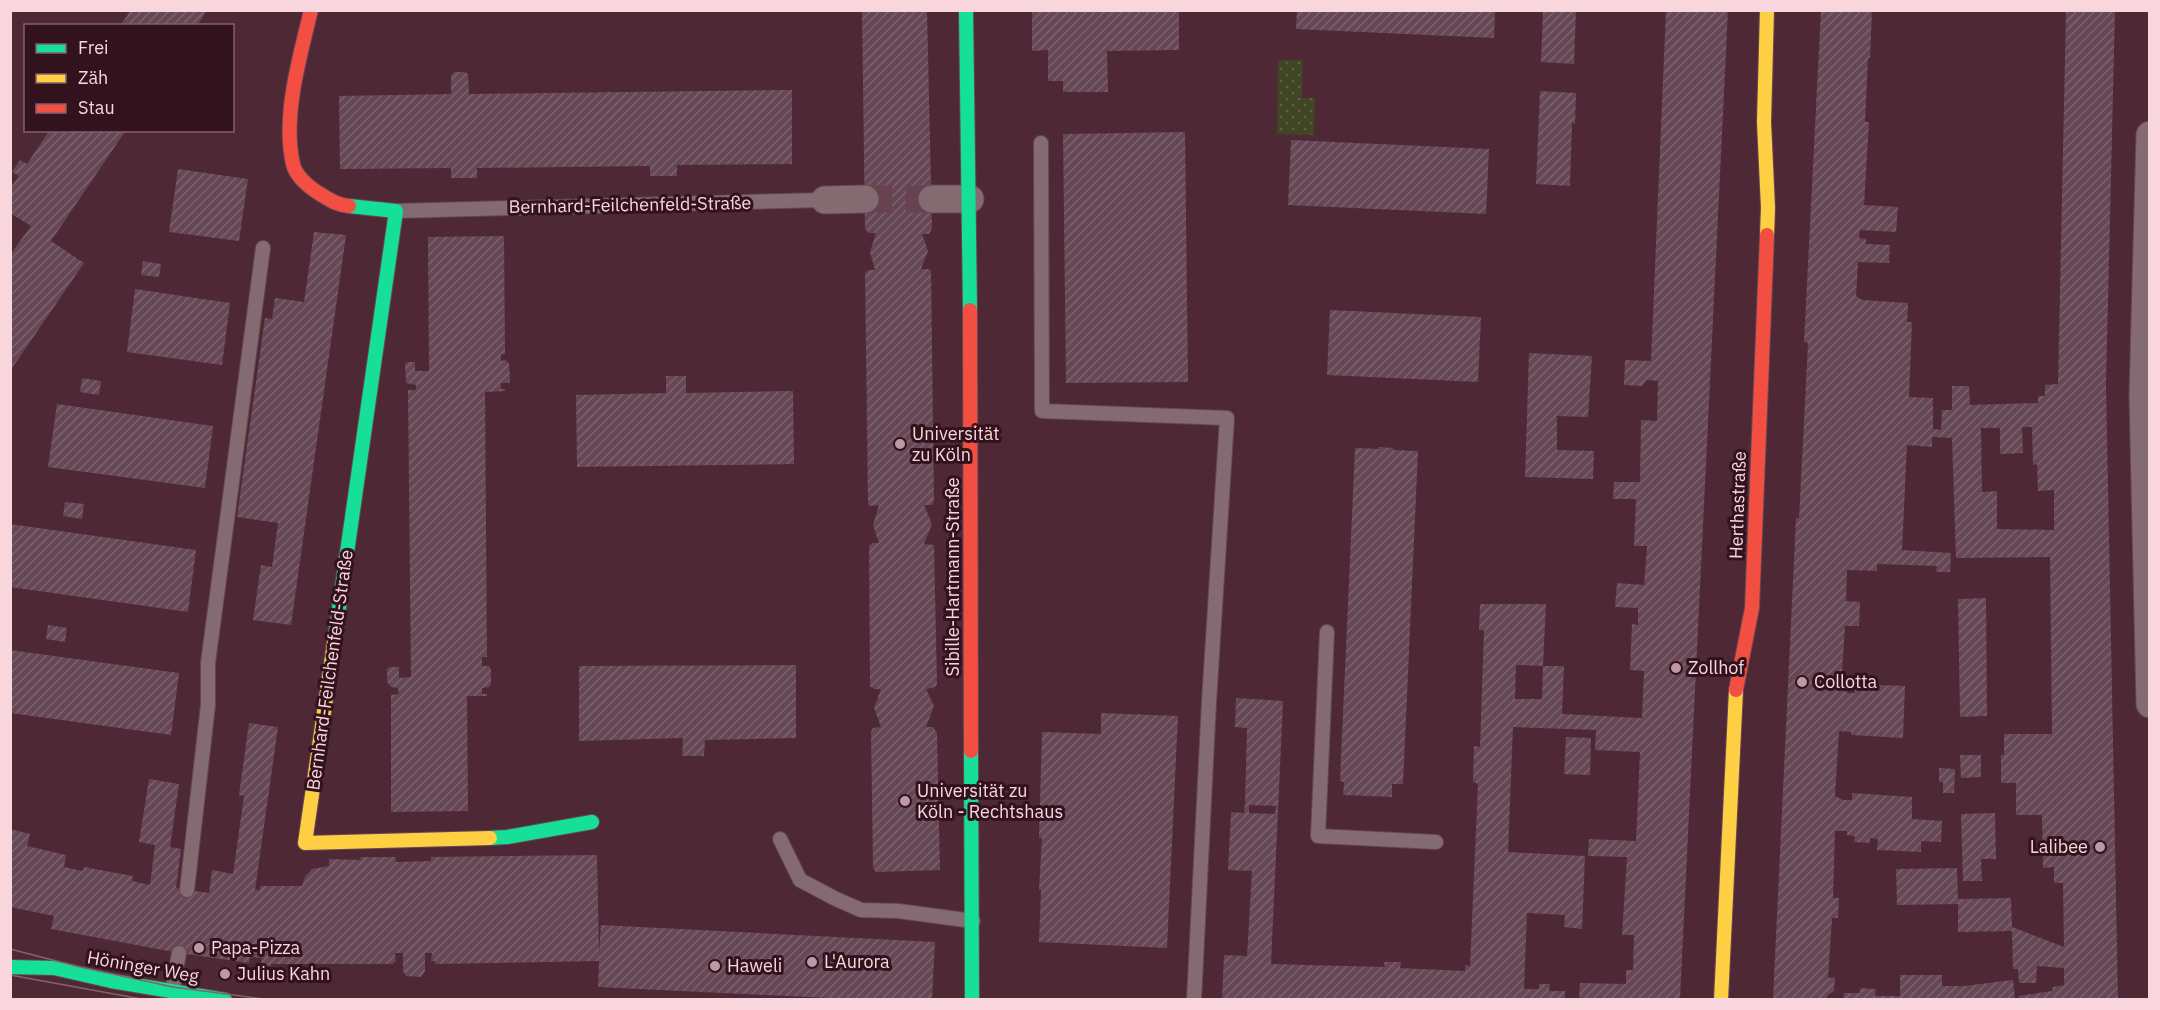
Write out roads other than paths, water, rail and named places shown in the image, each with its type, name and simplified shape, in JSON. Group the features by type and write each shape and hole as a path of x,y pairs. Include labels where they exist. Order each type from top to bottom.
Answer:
{"street":[{"name":"Bernhard-Feilchenfeld-Straße","path":"311,10 293,90 290,123 293,166 307,186 337,205 396,211 305,843 507,837 592,822"},
{"name":"Sibille-Hartmann-Straße","path":"966,10 970,199 972,999"},
{"name":"Herthastraße","path":"1721,999 1737,680 1752,608 1768,208 1764,122 1767,10"},
{"path":"2150,135 2146,395 2150,704"},
{"name":"Bernhard-Feilchenfeld-Straße","path":"825,200 865,199"},
{"path":"932,199 970,199"},
{"name":"Höninger Weg","path":"26,953 54,968"},
{"name":"Höninger Weg","path":"10,967 54,968 172,992 225,999"}],"lane":[{"path":"1041,143 1042,411 1227,417 1209,702 1194,999"},
{"name":"Bernhard-Feilchenfeld-Straße","path":"396,211 825,200"},
{"path":"187,890 208,705 208,663 263,248"},
{"path":"1327,632 1318,836 1436,842"},
{"path":"780,839 800,880 861,910 898,911 973,921"},
{"path":"172,992 178,953"}],"tunnel":[{"path":"865,199 932,199"}],"tram line":[{"path":"10,949 173,987 271,1000"},
{"path":"10,975 147,1000"}],"place":[{"name":"Universität zu Köln","path":"900,444"},
{"name":"Zollhof","path":"1676,668"},
{"name":"Collotta","path":"1802,682"},
{"name":"Universität zu Köln - Rechtshaus","path":"905,801"},
{"name":"Lalibee","path":"2100,847"},
{"name":"Papa-Pizza","path":"199,948"},
{"name":"L'Aurora","path":"812,962"},
{"name":"Haweli","path":"715,966"},
{"name":"Julius Kahn","path":"225,974"}]}
